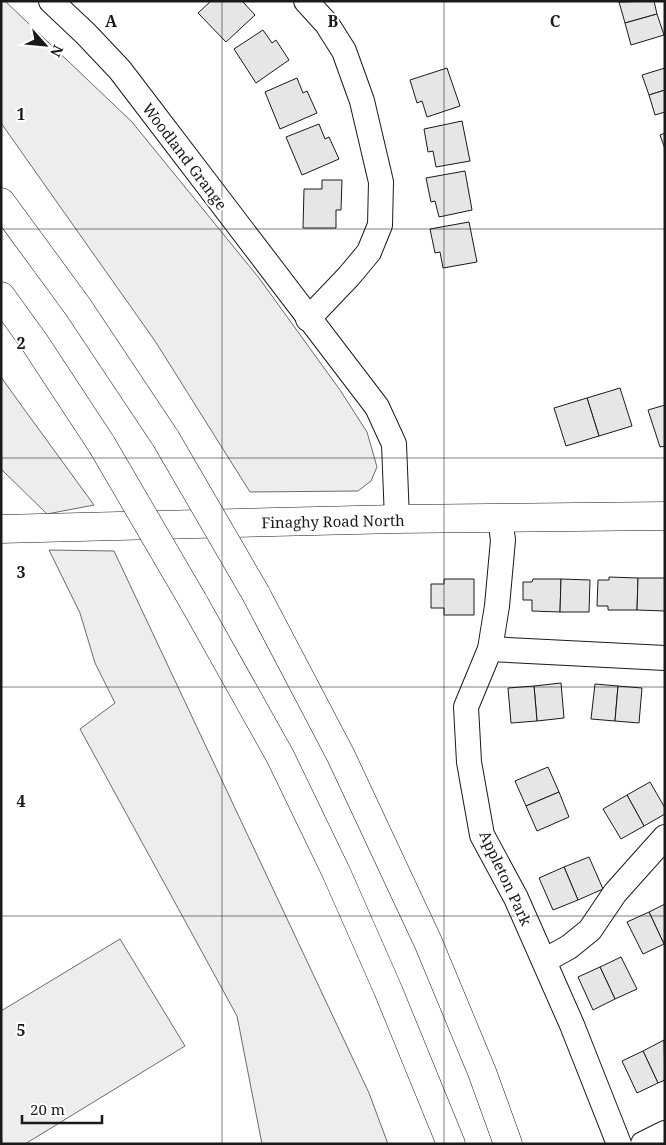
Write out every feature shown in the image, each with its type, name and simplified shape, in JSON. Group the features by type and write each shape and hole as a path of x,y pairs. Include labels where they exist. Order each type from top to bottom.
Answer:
{"main road":[{"path":"1,202 78,307 166,439 256,594 341,756 428,942 482,1072 508,1144"},
{"path":"1,296 35,343 102,445 280,756 336,872 392,998 451,1144"},
{"name":"Finaghy Road North","path":"1,529 397,519 665,516"}],"street":[{"name":"Woodland Grange","path":"51,1 120,70 376,407 394,444 397,519"},
{"path":"306,1 327,24 344,51 362,101 381,182 380,225 368,252 349,276 308,319"},
{"name":"Appleton Park","path":"500,519 503,540 497,606 490,649 466,707 469,762 482,835 516,898 544,961 572,1025 619,1144"},
{"path":"490,649 665,658"},
{"path":"544,961 568,947 590,930 615,893 665,837"},
{"path":"642,1144 665,1134"}],"shaded area":[{"path":"1,1 5,1 132,122 259,278 340,390 367,432 377,467 371,481 358,491 250,492 155,341 1,123"},
{"path":"1,377 94,505 47,514 1,469"},
{"path":"49,550 114,551 369,1093 388,1144 262,1144 237,1016 80,729 115,703 95,663 80,613"},
{"path":"120,939 185,1046 25,1144 1,1144 1,1011"}],"building":[{"path":"211,1 242,1 255,15 226,42 198,13"},
{"path":"654,1 657,14 625,23 619,2"},
{"path":"657,14 664,35 631,45 625,23"},
{"path":"263,30 272,43 276,40 289,60 256,83 234,49"},
{"path":"447,68 460,106 427,117 422,101 417,103 410,80"},
{"path":"665,68 665,90 649,95 642,75"},
{"path":"297,78 303,93 307,91 317,113 280,129 265,92"},
{"path":"665,90 665,112 655,115 649,95"},
{"path":"462,121 470,161 436,167 433,151 428,152 424,129"},
{"path":"319,124 325,139 329,137 339,159 302,175 286,137"},
{"path":"665,133 665,149 660,135"},
{"path":"465,171 472,210 439,217 435,201 431,202 426,178"},
{"path":"322,180 342,180 341,210 336,210 336,228 303,228 304,189 322,189"},
{"path":"469,222 477,262 443,268 440,252 435,253 430,229"},
{"path":"620,388 632,426 599,436 587,398"},
{"path":"587,398 599,436 566,446 554,408"},
{"path":"665,405 665,446 660,447 648,410"},
{"path":"609,577 638,578 637,610 608,610 608,606 597,606 598,580 609,580"},
{"path":"638,578 665,578 665,611 637,610"},
{"path":"444,579 474,579 474,615 444,615 444,608 431,608 431,584 444,584"},
{"path":"533,579 561,579 560,612 532,611 532,600 523,600 523,582 532,582"},
{"path":"561,579 590,580 589,612 560,612"},
{"path":"561,683 564,718 537,721 534,686"},
{"path":"595,684 618,686 615,721 591,719"},
{"path":"534,686 537,721 511,723 508,688"},
{"path":"618,686 642,688 639,723 615,721"},
{"path":"548,767 559,792 526,806 515,781"},
{"path":"650,782 665,808 665,814 644,826 627,795"},
{"path":"559,792 569,817 537,831 526,806"},
{"path":"627,795 644,826 621,839 603,809"},
{"path":"589,857 603,889 578,900 564,867"},
{"path":"564,867 578,900 553,910 539,878"},
{"path":"665,904 665,944 664,944 649,912"},
{"path":"649,912 664,944 643,954 627,922"},
{"path":"621,957 637,989 615,999 600,967"},
{"path":"600,967 615,999 593,1010 578,977"},
{"path":"664,1040 665,1080 658,1083 643,1051"},
{"path":"643,1051 658,1083 637,1093 622,1061"}]}
